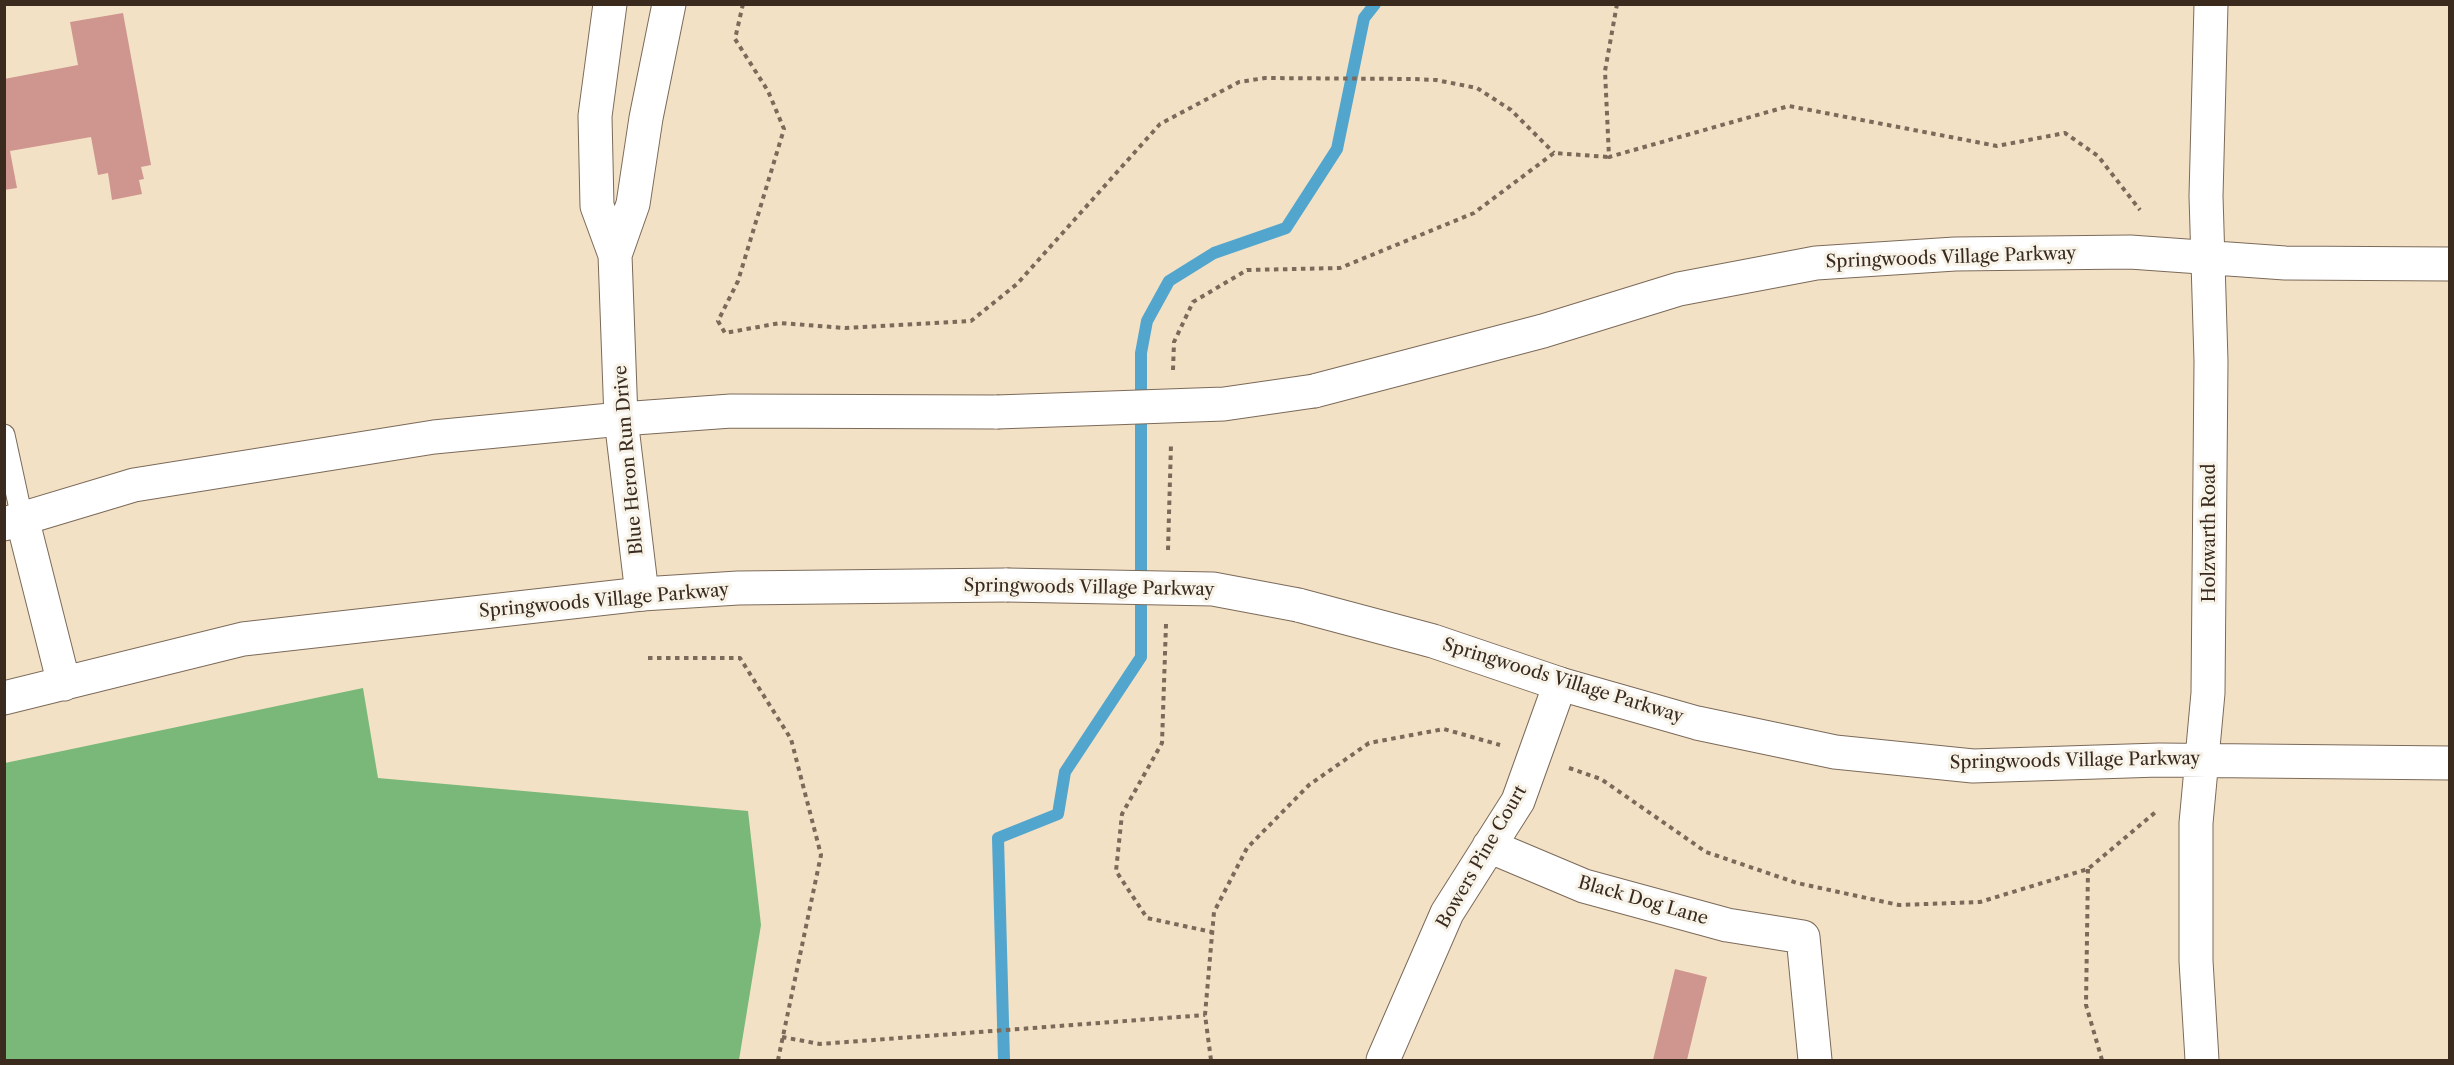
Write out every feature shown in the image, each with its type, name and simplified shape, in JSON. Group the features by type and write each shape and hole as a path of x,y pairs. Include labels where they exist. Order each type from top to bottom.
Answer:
{"street":[{"name":"Blue Heron Run Drive","path":"610,4 595,116 597,206 615,255 621,419 642,594"},
{"name":"Blue Heron Run Drive","path":"615,255 633,204 646,118 669,4"},
{"name":"Holzwarth Road","path":"2202,1060 2196,961 2196,823 2208,693 2211,361 2206,196 2211,4"},
{"name":"Springwoods Village Parkway","path":"13,521 134,485 434,437 730,411 998,412 1224,404 1314,391 1543,332 1679,289 1816,263 1955,254 2130,252 2285,263 2450,264"},
{"path":"13,521 64,684"},
{"name":"Springwoods Village Parkway","path":"4,698 243,639 642,594 738,588 1007,585 1213,590 1298,605 1433,641 1560,684 1697,723 1834,752 1973,766 2202,760 2450,763"},
{"name":"Bowers Pine Court","path":"1383,1060 1448,913 1518,801 1560,684"},
{"name":"Black Dog Lane","path":"1489,846 1584,886 1727,925 1803,937 1815,1060"}],"lane":[{"path":"4,435 13,521"}],"path":[{"path":"743,4 735,39 768,91 784,129 738,281 718,321 725,333 780,323 844,328 971,321 1017,284 1160,124 1239,82 1265,78 1436,80 1477,88 1511,110 1554,153 1609,157 1789,106 1997,146 2065,133 2098,156 2140,210"},
{"path":"1609,157 1605,71 1617,4"},
{"path":"1173,377 1174,342 1193,302 1247,270 1340,268 1474,213 1554,153"},
{"path":"1168,555 1171,436"},
{"path":"1166,614 1162,742 1122,814 1116,871 1147,918 1212,932"},
{"path":"648,658 740,658 791,740 821,855 778,1060"},
{"path":"1211,1060 1205,1015 1214,912 1247,848 1309,785 1369,743 1444,729 1536,755 1600,779 1706,852 1797,883 1899,905 1980,902 2088,869 2158,810"},
{"path":"2088,869 2086,1005 2102,1060"},
{"path":"782,1037 820,1044 1205,1015"}],"green space":[{"path":"363,688 378,778 748,811 761,925 739,1060 5,1060 5,763"}],"building":[{"path":"123,13 151,165 141,167 144,179 139,180 142,194 112,200 108,173 98,175 91,137 10,151 17,188 4,190 4,79 78,65 70,22"},
{"path":"1675,969 1707,977 1687,1060 1653,1060"}],"waterway":[{"path":"1004,1060 998,838 1058,814 1065,772 1141,657 1141,353 1147,321 1169,281 1214,253 1286,228 1337,149 1364,18 1375,4"}]}
